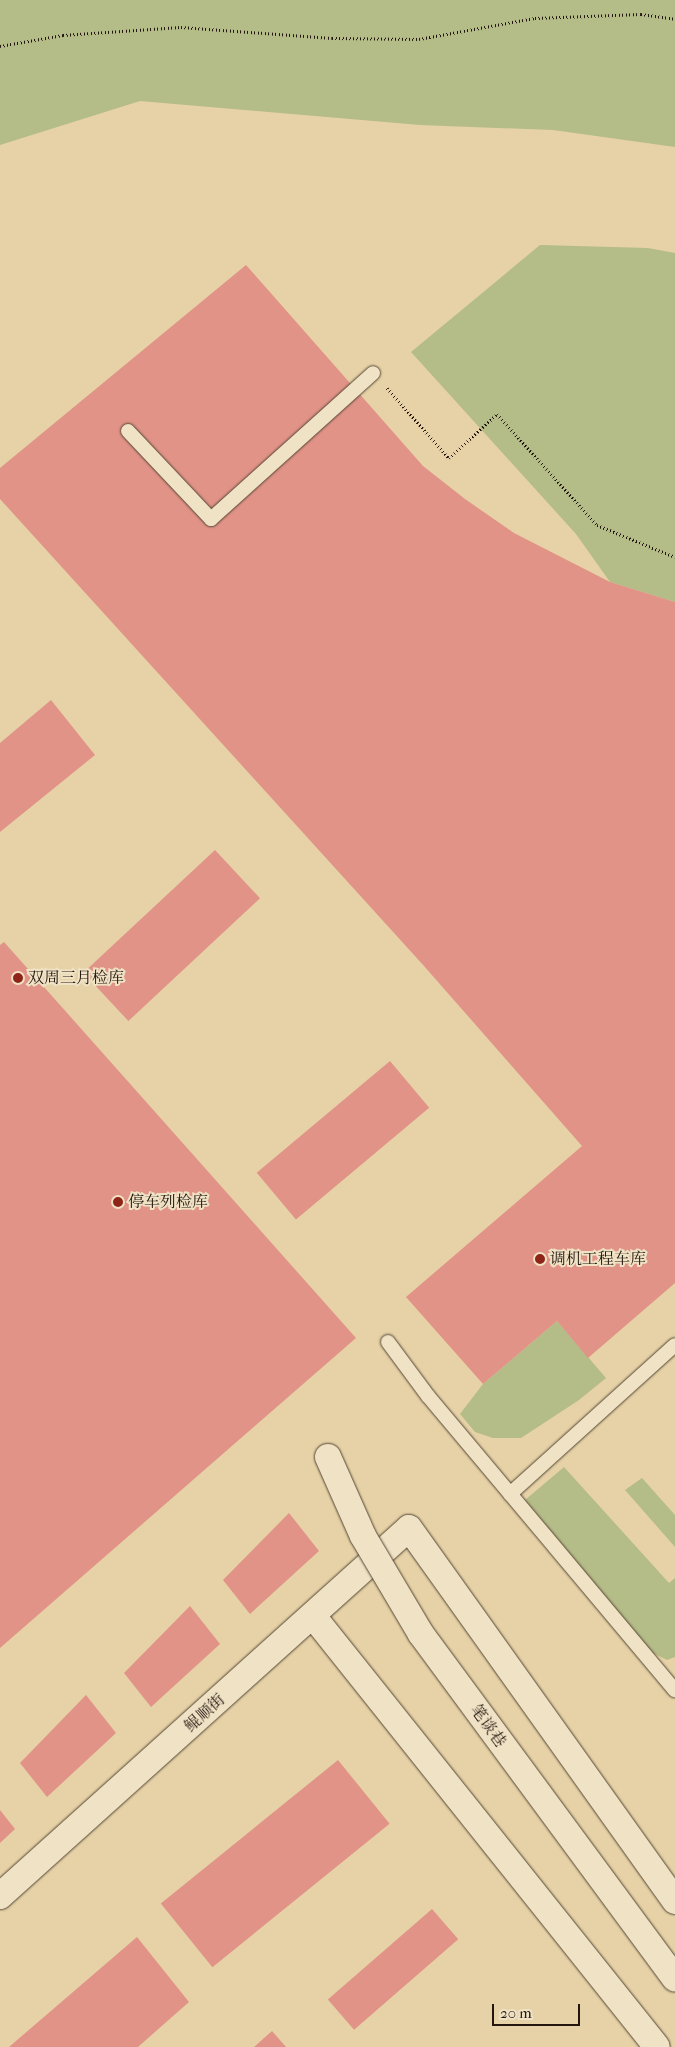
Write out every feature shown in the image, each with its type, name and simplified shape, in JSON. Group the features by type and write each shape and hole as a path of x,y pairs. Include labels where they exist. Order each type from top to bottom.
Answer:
{"street":[{"name":"笔谈巷","path":"328,1457 363,1536 421,1634 512,1761 675,1979"},
{"name":"鲲顺街","path":"0,1896 409,1528 675,1901"},
{"path":"313,1616 657,2047"}],"lane":[{"path":"128,430 211,518 373,373"},
{"path":"388,1342 428,1396 674,1687"},
{"path":"510,1494 675,1345"}],"path":[{"path":"0,46 63,35 180,27 332,38 419,39 535,18 642,14 675,19"},
{"path":"373,373 449,458 497,414 597,525 675,557"}],"green space":[{"path":"0,0 675,0 675,147 553,130 420,125 140,101 0,145"},
{"path":"540,245 648,248 675,253 675,602 610,582 576,534 411,352"},
{"path":"557,1321 606,1378 579,1400 521,1438 493,1438 475,1432 460,1414 483,1384"},
{"path":"564,1467 669,1583 675,1578 675,1657 667,1660 653,1653 525,1500"},
{"path":"642,1478 675,1515 675,1547 625,1490"}],"building":[{"path":"246,265 423,466 465,499 514,533 610,582 675,602 675,1283 588,1358 557,1321 483,1384 406,1297 582,1146 424,966 0,499 0,468"},
{"path":"51,700 95,755 0,832 0,743"},
{"path":"215,850 260,898 128,1021 83,973"},
{"name":"停车列检库","path":"4,942 356,1338 0,1648 0,945"},
{"path":"390,1061 429,1108 296,1220 257,1173"},
{"path":"289,1513 319,1551 250,1614 223,1580"},
{"path":"190,1606 220,1644 151,1707 124,1673"},
{"path":"86,1695 116,1733 47,1797 20,1763"},
{"path":"338,1760 390,1824 212,1967 161,1903"},
{"path":"0,1810 15,1829 0,1843"},
{"path":"432,1909 458,1939 354,2030 328,2000"},
{"path":"137,1937 189,2002 138,2047 9,2047"},
{"path":"272,2031 286,2047 254,2047"}],"place":[{"name":"双周三月检库","path":"18,978"},
{"name":"停车列检库","path":"118,1202"},
{"name":"调机工程车库","path":"540,1259"}]}
